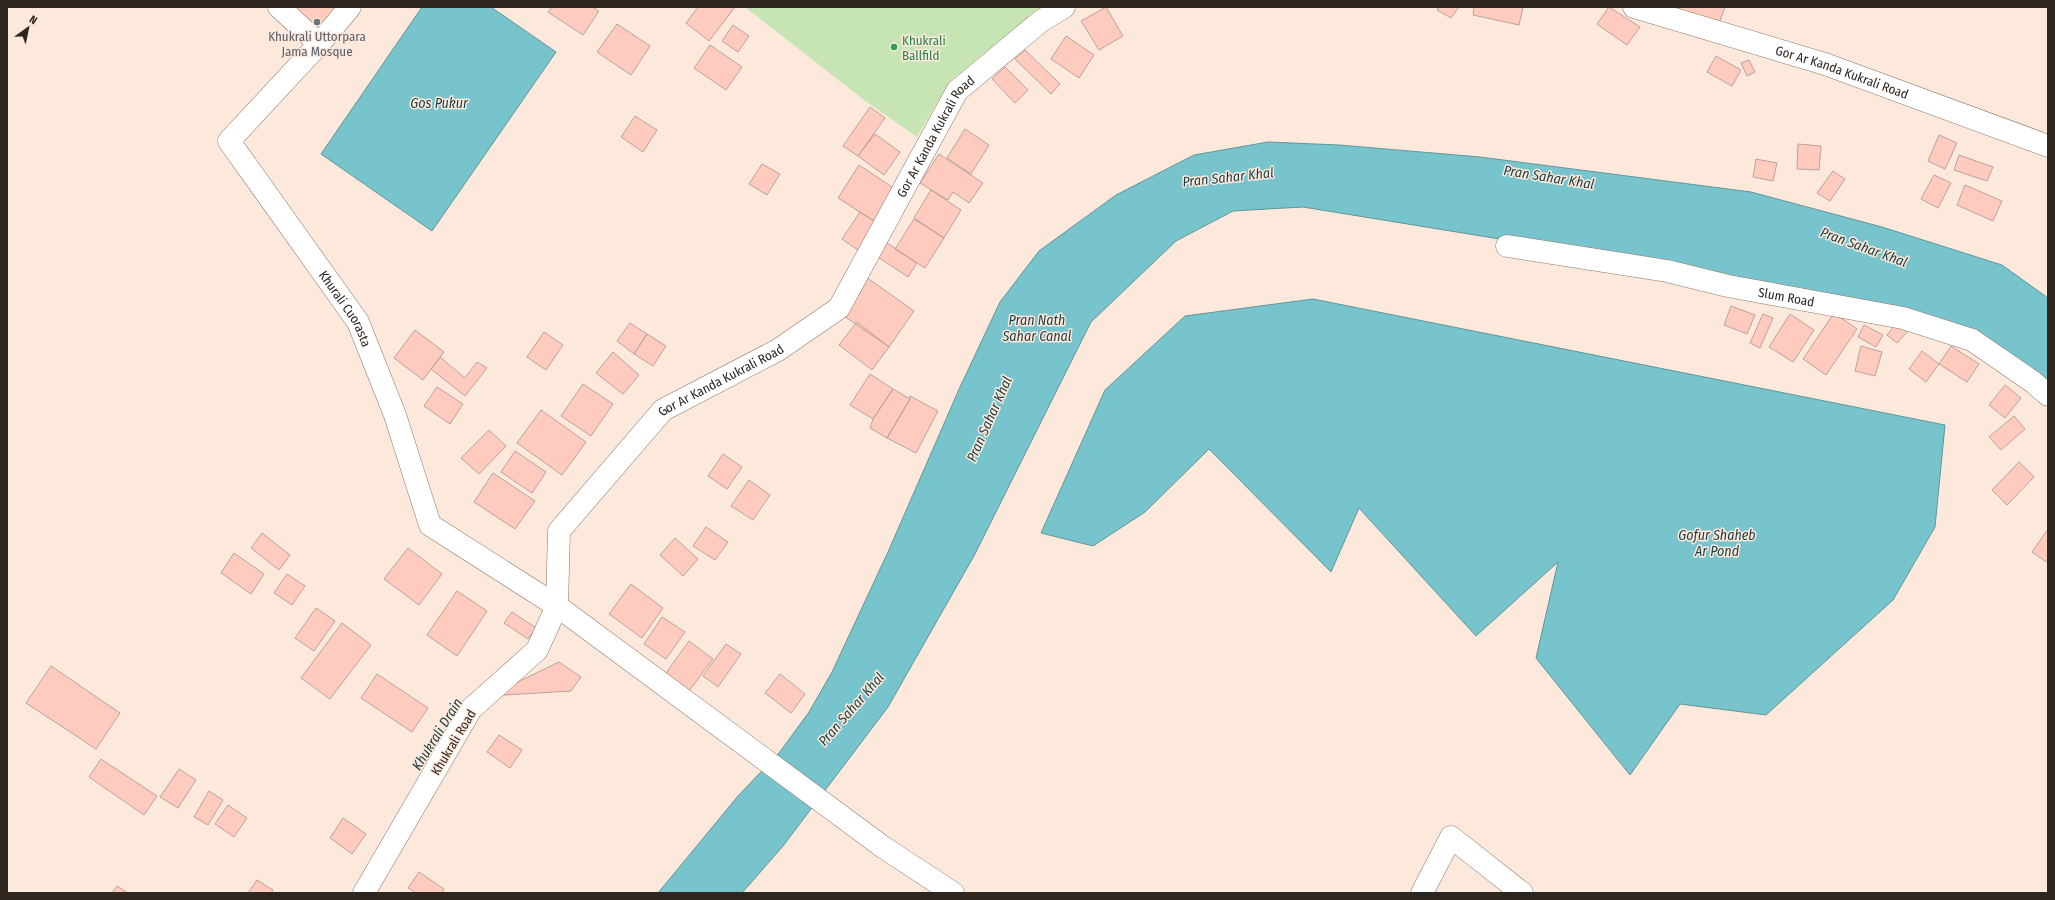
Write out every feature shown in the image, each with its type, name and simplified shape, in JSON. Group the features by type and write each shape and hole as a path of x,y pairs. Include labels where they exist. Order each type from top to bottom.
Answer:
{"street":[{"path":"279,7 319,44"},
{"name":"Khurali Cuorasta","path":"350,7 319,44 229,141 358,322 395,415 430,525 557,606"},
{"name":"Gor Ar Kanda Kukrali Road","path":"557,606 559,531 663,410 778,350 839,308 957,91 1042,21 1064,7"},
{"name":"Gor Ar Kanda Kukrali Road","path":"1634,7 1825,64 2048,146"},
{"name":"Slum Road","path":"1507,246 1667,271 1728,286 1903,318 1972,340 2033,382 2048,395"},
{"path":"557,606 883,847 953,893"},
{"name":"Khukrali Road","path":"364,893 471,708 537,650 557,606"},
{"path":"1422,893 1451,837 1522,893"}],"green space":[{"name":"Khukrali Ballfild","path":"745,7 1042,7 949,82 917,137 864,100"}],"water":[{"name":"Gos Pukur","path":"422,7 491,7 556,52 432,231 321,154"},
{"name":"Pran Nath Sahar Canal","path":"1268,142 1339,145 1480,157 1751,192 1882,227 2002,265 2048,298 2048,389 1974,337 1727,276 1303,207 1233,211 1176,241 1091,322 975,554 888,707 783,846 742,893 658,893 738,796 779,753 809,712 832,672 888,552 960,387 1000,302 1039,251 1116,195 1194,155"},
{"name":"Gofur Shaheb Ar Pond","path":"1313,299 1945,425 1935,527 1893,600 1766,715 1680,704 1630,775 1536,658 1558,562 1476,636 1359,508 1331,572 1209,449 1145,512 1093,546 1041,533 1105,390 1185,316"}],"building":[{"name":"Khukrali Uttorpara Jama Mosque","path":"287,7 344,7 319,36"},
{"path":"552,7 592,7 599,11 583,35 548,12"},
{"path":"698,7 735,7 709,41 686,23"},
{"path":"1106,7 1123,36 1099,50 1081,21"},
{"path":"1439,7 1459,7 1451,18 1437,10"},
{"path":"1474,7 1523,7 1519,25 1473,15"},
{"path":"1609,7 1640,27 1627,45 1597,24"},
{"path":"1675,7 1725,7 1718,26 1674,9"},
{"path":"617,24 650,46 631,75 597,52"},
{"path":"733,25 749,36 738,52 722,41"},
{"path":"1066,36 1094,55 1079,78 1051,59"},
{"path":"710,45 742,67 726,90 694,68"},
{"path":"1025,50 1060,84 1051,94 1015,59"},
{"path":"1716,56 1741,70 1732,86 1707,72"},
{"path":"1749,60 1755,72 1747,76 1741,63"},
{"path":"1005,67 1028,90 1015,103 992,79"},
{"path":"870,107 885,118 858,156 843,146"},
{"path":"635,116 657,130 643,152 621,137"},
{"path":"965,129 989,145 971,174 947,158"},
{"path":"875,134 900,152 884,175 858,156"},
{"path":"1939,135 1957,143 1945,169 1928,161"},
{"path":"1798,144 1821,146 1819,170 1797,169"},
{"path":"939,154 983,183 969,203 953,192 948,200 920,183"},
{"path":"1959,155 1993,167 1987,181 1954,170"},
{"path":"1756,159 1777,163 1773,181 1753,177"},
{"path":"762,164 780,174 767,195 749,184"},
{"path":"859,165 898,191 877,223 838,198"},
{"path":"1833,171 1845,179 1830,201 1817,193"},
{"path":"1934,175 1951,183 1938,208 1921,199"},
{"path":"1965,185 2002,201 1993,221 1957,205"},
{"path":"931,190 961,210 944,238 914,218"},
{"path":"860,212 877,223 858,250 842,239"},
{"path":"914,219 944,238 925,268 895,249"},
{"path":"884,241 917,263 908,277 875,255"},
{"path":"866,277 914,311 889,347 841,314"},
{"path":"1731,306 1755,315 1747,334 1724,325"},
{"path":"1834,313 1857,329 1826,375 1803,359"},
{"path":"1763,314 1773,318 1760,348 1750,343"},
{"path":"1790,314 1814,330 1793,362 1769,347"},
{"path":"1898,321 1909,330 1897,343 1887,335"},
{"path":"857,322 889,347 872,370 839,345"},
{"path":"630,323 647,334 634,354 617,341"},
{"path":"1864,325 1883,335 1876,347 1858,337"},
{"path":"415,330 444,352 423,380 394,358"},
{"path":"544,332 563,345 546,370 527,357"},
{"path":"647,334 666,346 653,366 634,354"},
{"path":"1861,346 1882,352 1875,376 1855,371"},
{"path":"1951,346 1979,364 1967,382 1939,364"},
{"path":"1922,351 1939,364 1926,382 1909,369"},
{"path":"613,352 639,375 623,394 596,373"},
{"path":"440,357 465,378 477,362 487,368 465,396 431,369"},
{"path":"870,374 893,389 873,419 850,405"},
{"path":"583,384 613,404 591,436 561,416"},
{"path":"2005,385 2021,398 2005,418 1989,405"},
{"path":"437,387 463,404 450,424 424,406"},
{"path":"893,389 910,399 887,438 870,428 873,419"},
{"path":"910,396 938,411 916,453 887,438 910,399"},
{"path":"541,410 586,442 562,475 517,443"},
{"path":"2014,416 2025,429 2001,450 1989,437"},
{"path":"489,430 506,446 479,474 461,458"},
{"path":"515,451 546,472 532,493 501,472"},
{"path":"723,454 742,467 727,489 708,476"},
{"path":"2019,462 2034,477 2007,505 1992,490"},
{"path":"493,473 535,501 515,529 474,502"},
{"path":"749,480 770,495 753,520 731,506"},
{"path":"706,527 728,542 715,560 693,546"},
{"path":"2048,529 2048,563 2032,552"},
{"path":"262,533 290,555 279,570 251,548"},
{"path":"675,538 698,559 683,576 660,555"},
{"path":"408,548 442,574 419,605 384,579"},
{"path":"234,553 264,574 251,594 221,573"},
{"path":"287,574 305,586 292,605 274,593"},
{"path":"631,584 663,608 642,638 609,614"},
{"path":"457,591 487,611 457,656 427,635"},
{"path":"316,608 335,621 314,651 295,638"},
{"path":"512,612 536,628 528,639 504,623"},
{"path":"662,617 685,632 666,659 644,644"},
{"path":"342,623 371,645 330,699 301,678"},
{"path":"689,641 713,659 689,691 666,673"},
{"path":"726,644 741,654 718,687 703,676"},
{"path":"559,662 581,677 571,691 489,696"},
{"path":"51,666 120,713 96,749 26,703"},
{"path":"377,674 428,708 412,732 361,698"},
{"path":"780,674 805,694 791,713 765,693"},
{"path":"499,735 522,750 510,768 487,752"},
{"path":"101,759 157,796 144,815 89,777"},
{"path":"179,769 196,780 178,808 160,797"},
{"path":"209,791 223,800 208,825 194,817"},
{"path":"228,805 247,818 234,837 215,824"},
{"path":"343,818 366,834 352,854 330,838"},
{"path":"419,872 444,889 442,893 416,893 408,888"},
{"path":"257,880 273,890 271,893 248,893"},
{"path":"117,886 128,893 112,893"}],"place":[{"name":"Khukrali Uttorpara Jama Mosque","path":"317,22"},
{"name":"Khukrali Ballfild","path":"894,47"}],"water label":[{"name":"Pran Sahar Khal","path":"1228,177"},
{"name":"Pran Sahar Khal","path":"1549,177"},
{"name":"Pran Sahar Khal","path":"1864,247"},
{"name":"Pran Sahar Khal","path":"989,419"},
{"name":"Pran Sahar Khal","path":"851,709"},
{"name":"Khukrali Drain","path":"437,734"}]}
